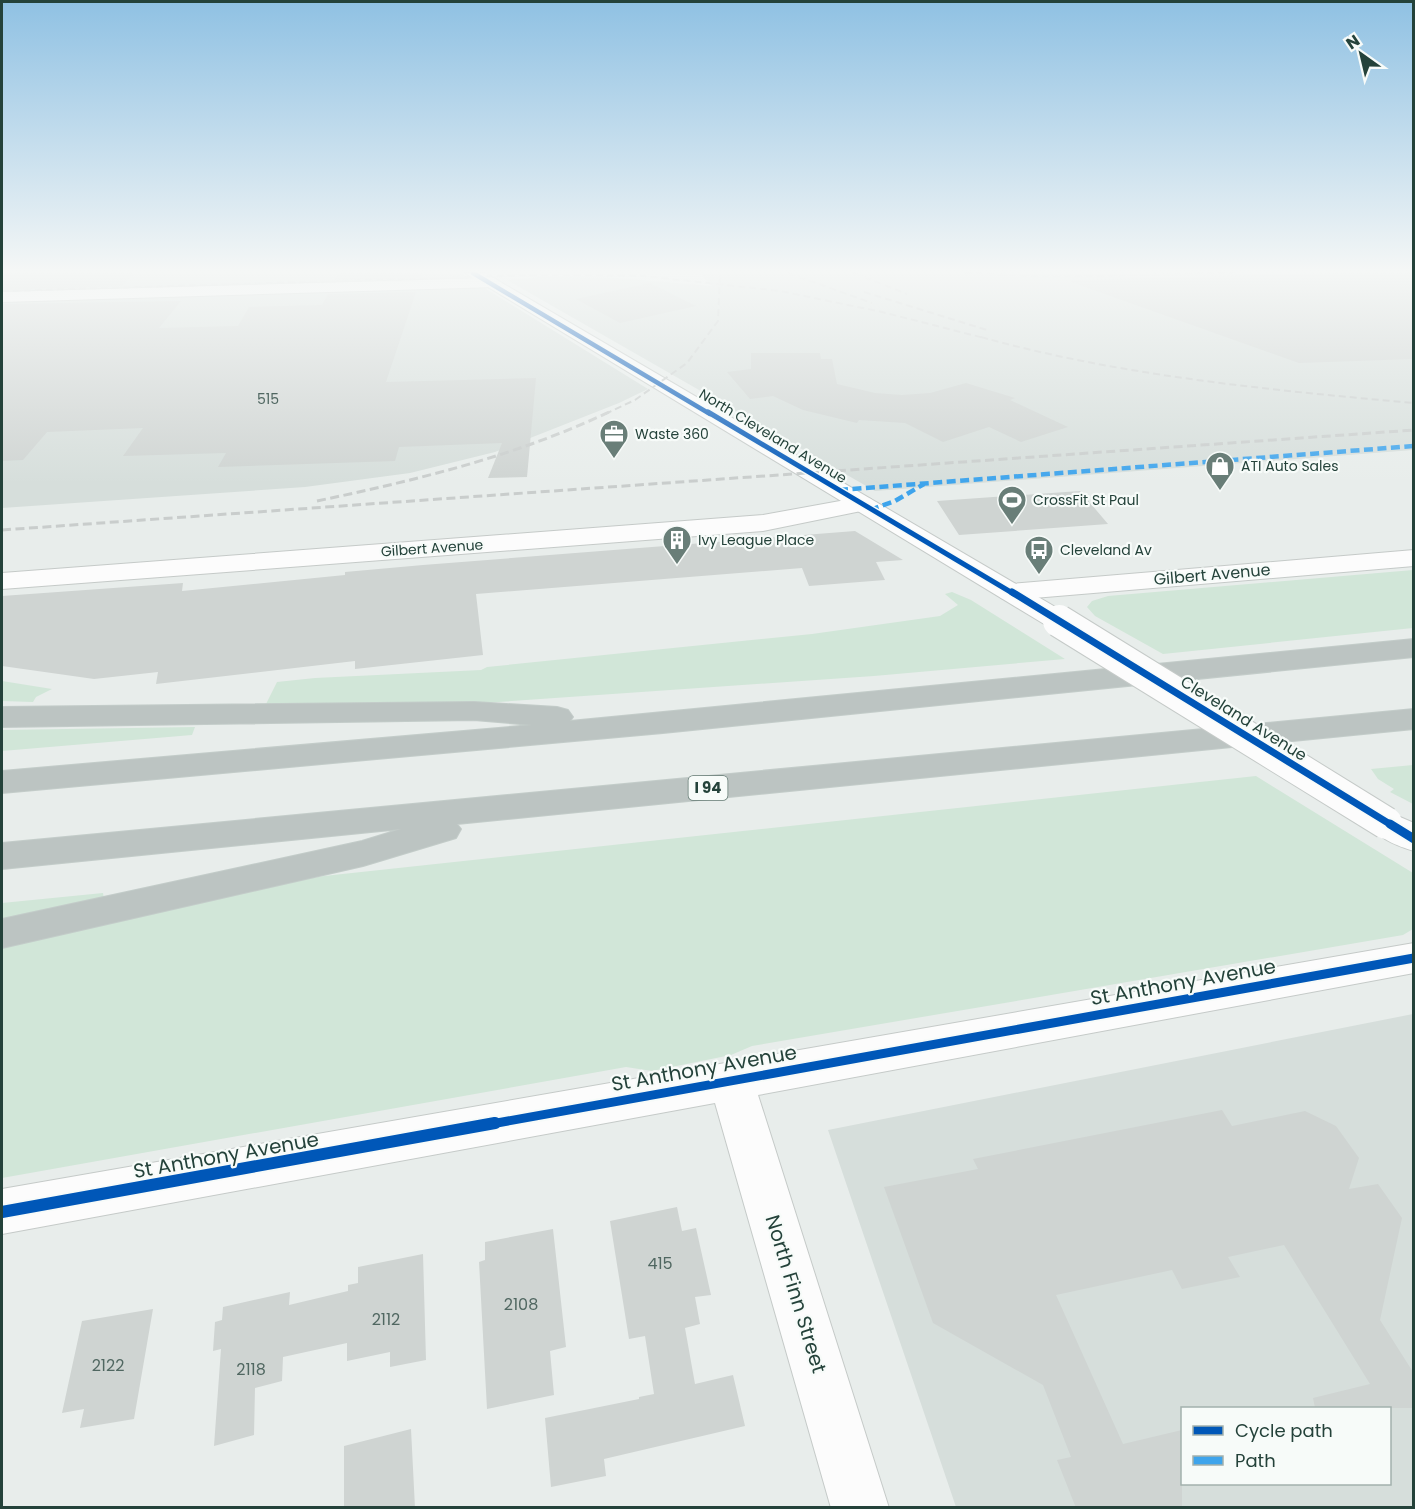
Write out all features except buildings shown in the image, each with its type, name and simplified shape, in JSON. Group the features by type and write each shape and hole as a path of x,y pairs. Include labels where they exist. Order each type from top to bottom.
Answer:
{"highway":[{"path":"2,782 663,723 1413,648"},
{"path":"2,717 474,711 663,723"},
{"name":"I 94","path":"2,856 1413,718"},
{"path":"2,934 363,853 517,807"}],"street":[{"name":"North Cleveland Avenue","path":"592,343 1059,621"},
{"name":"Gilbert Avenue","path":"2,581 763,523 862,504"},
{"name":"Gilbert Avenue","path":"1011,592 1413,558"},
{"name":"Cleveland Avenue","path":"1059,621 1400,831"},
{"name":"St Anthony Avenue","path":"2,1212 1413,957"},
{"name":"North Finn Street","path":"731,1080 860,1508"}],"shaded area":[{"path":"2,343 574,343 648,389 619,403 495,452 410,473 305,487 2,508"},
{"path":"618,343 1413,343 1413,450 875,491"},
{"path":"1413,1014 1413,1507 956,1507 828,1130"}],"green space":[{"path":"1413,570 1413,628 1163,654 1095,616 1087,607 1092,601 1108,596"},
{"path":"952,592 971,600 1065,659 874,676 483,703 264,708 277,682 481,670 487,667 812,634 940,616 958,605 945,594"},
{"path":"2,681 52,689 36,697 33,702 2,701"},
{"path":"195,727 192,735 2,751 2,730"},
{"path":"1413,765 1413,804 1390,792 1394,789 1378,779 1371,769"},
{"path":"1256,776 1413,873 1413,929 1403,935 752,1046 731,1055 652,1071 626,1067 2,1178 2,943 162,906 324,876"},
{"path":"103,893 104,899 2,922 2,903"}],"railway":[{"path":"605,414 635,400 687,363 701,343"},
{"path":"1007,343 1141,372 1250,387 1414,403"},
{"path":"317,501 466,465 538,442 609,412"},
{"path":"2,530 1414,430"}],"marked path":[{"path":"839,490 1414,446"},
{"path":"870,510 895,501 924,484"}],"cycle path":[{"path":"592,343 1011,592 1414,839"},
{"path":"2,1212 1414,958"}],"place":[{"name":"Waste 360","path":"614,460"},
{"name":"ATI Auto Sales","path":"1220,492"},
{"name":"CrossFit St Paul","path":"1012,526"},
{"name":"Ivy League Place","path":"677,566"},
{"name":"Cleveland Av","path":"1039,576"}]}
